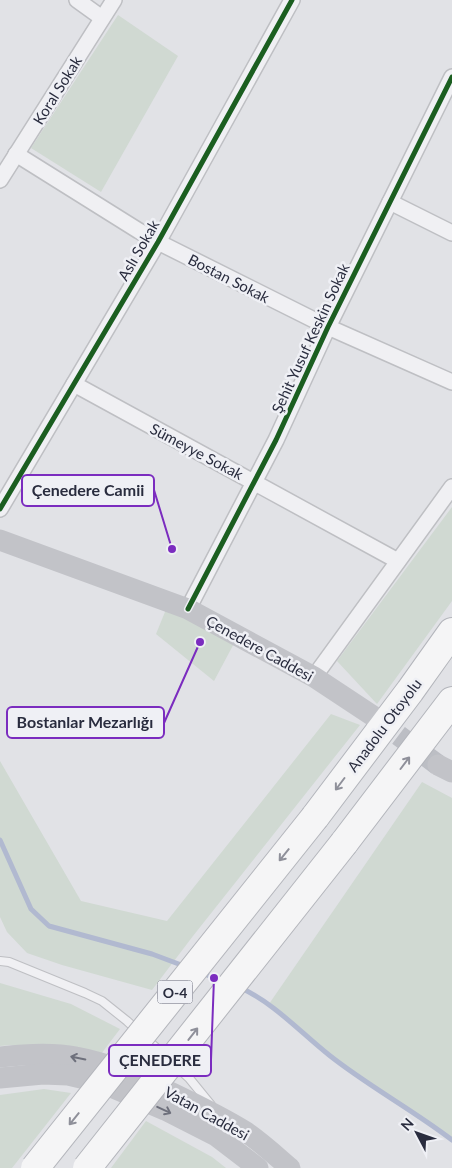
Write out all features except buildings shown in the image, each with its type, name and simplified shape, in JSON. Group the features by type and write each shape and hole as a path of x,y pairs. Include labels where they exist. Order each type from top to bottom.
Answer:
{"highway":[{"name":"Anadolu Otoyolu","path":"35,1168 315,817 452,632"},
{"name":"O-4","path":"87,1168 344,844 452,701"}],"main road":[{"name":"Çenedere Caddesi","path":"0,540 188,608 314,677 374,716"},
{"name":"Vatan Caddesi","path":"0,1057 17,1055 75,1057 106,1065 140,1078 196,1104 258,1168"},
{"name":"Vatan Caddesi","path":"0,1078 43,1074 68,1075 102,1083 165,1110 220,1128 247,1133 290,1168"}],"street":[{"path":"77,0 102,18"},
{"name":"Koral Sokak","path":"0,180 114,0"},
{"name":"Aslı Sokak","path":"0,509 158,242 292,0"},
{"name":"Şehit Yusuf Keskin Sokak","path":"188,608 276,440 328,327 452,77"},
{"name":"Bostan Sokak","path":"16,154 158,242 328,327 452,382"},
{"path":"390,202 452,233"},
{"name":"Sümeyye Sokak","path":"74,384 398,561"},
{"path":"314,677 452,486"}],"lane":[{"path":"0,961 9,962 60,982 102,1001 127,1021 189,1078 220,1128"}],"shaded area":[{"path":"118,15 178,56 101,192 31,148"},
{"path":"452,507 452,601 377,704 337,661"},
{"path":"169,602 238,636 214,681 156,634"},
{"path":"331,714 360,725 152,990 62,965 27,953 7,932 0,917 0,761 81,901 167,921"},
{"path":"422,782 452,798 452,1142 330,1055 269,1004"},
{"path":"0,983 71,1004 120,1029 101,1054 10,1045 0,1046"},
{"path":"44,1089 71,1093 12,1168 0,1168 0,1095"},
{"path":"146,1121 212,1157 226,1168 111,1168"}],"waterway":[{"path":"0,840 31,909 49,926 152,954 184,966"},
{"path":"201,973 224,981"},
{"path":"241,988 276,1010 344,1066 452,1140"}],"tunnel":[{"path":"373,716 438,765"}],"cycle path":[{"path":"0,509 158,242 292,0"},
{"path":"188,609 276,440 328,327 452,77"}],"place":[{"name":"Çenedere Camii","path":"172,549"},
{"name":"Bostanlar Mezarlığı","path":"200,642"},
{"name":"ÇENEDERE","path":"214,978"}]}
